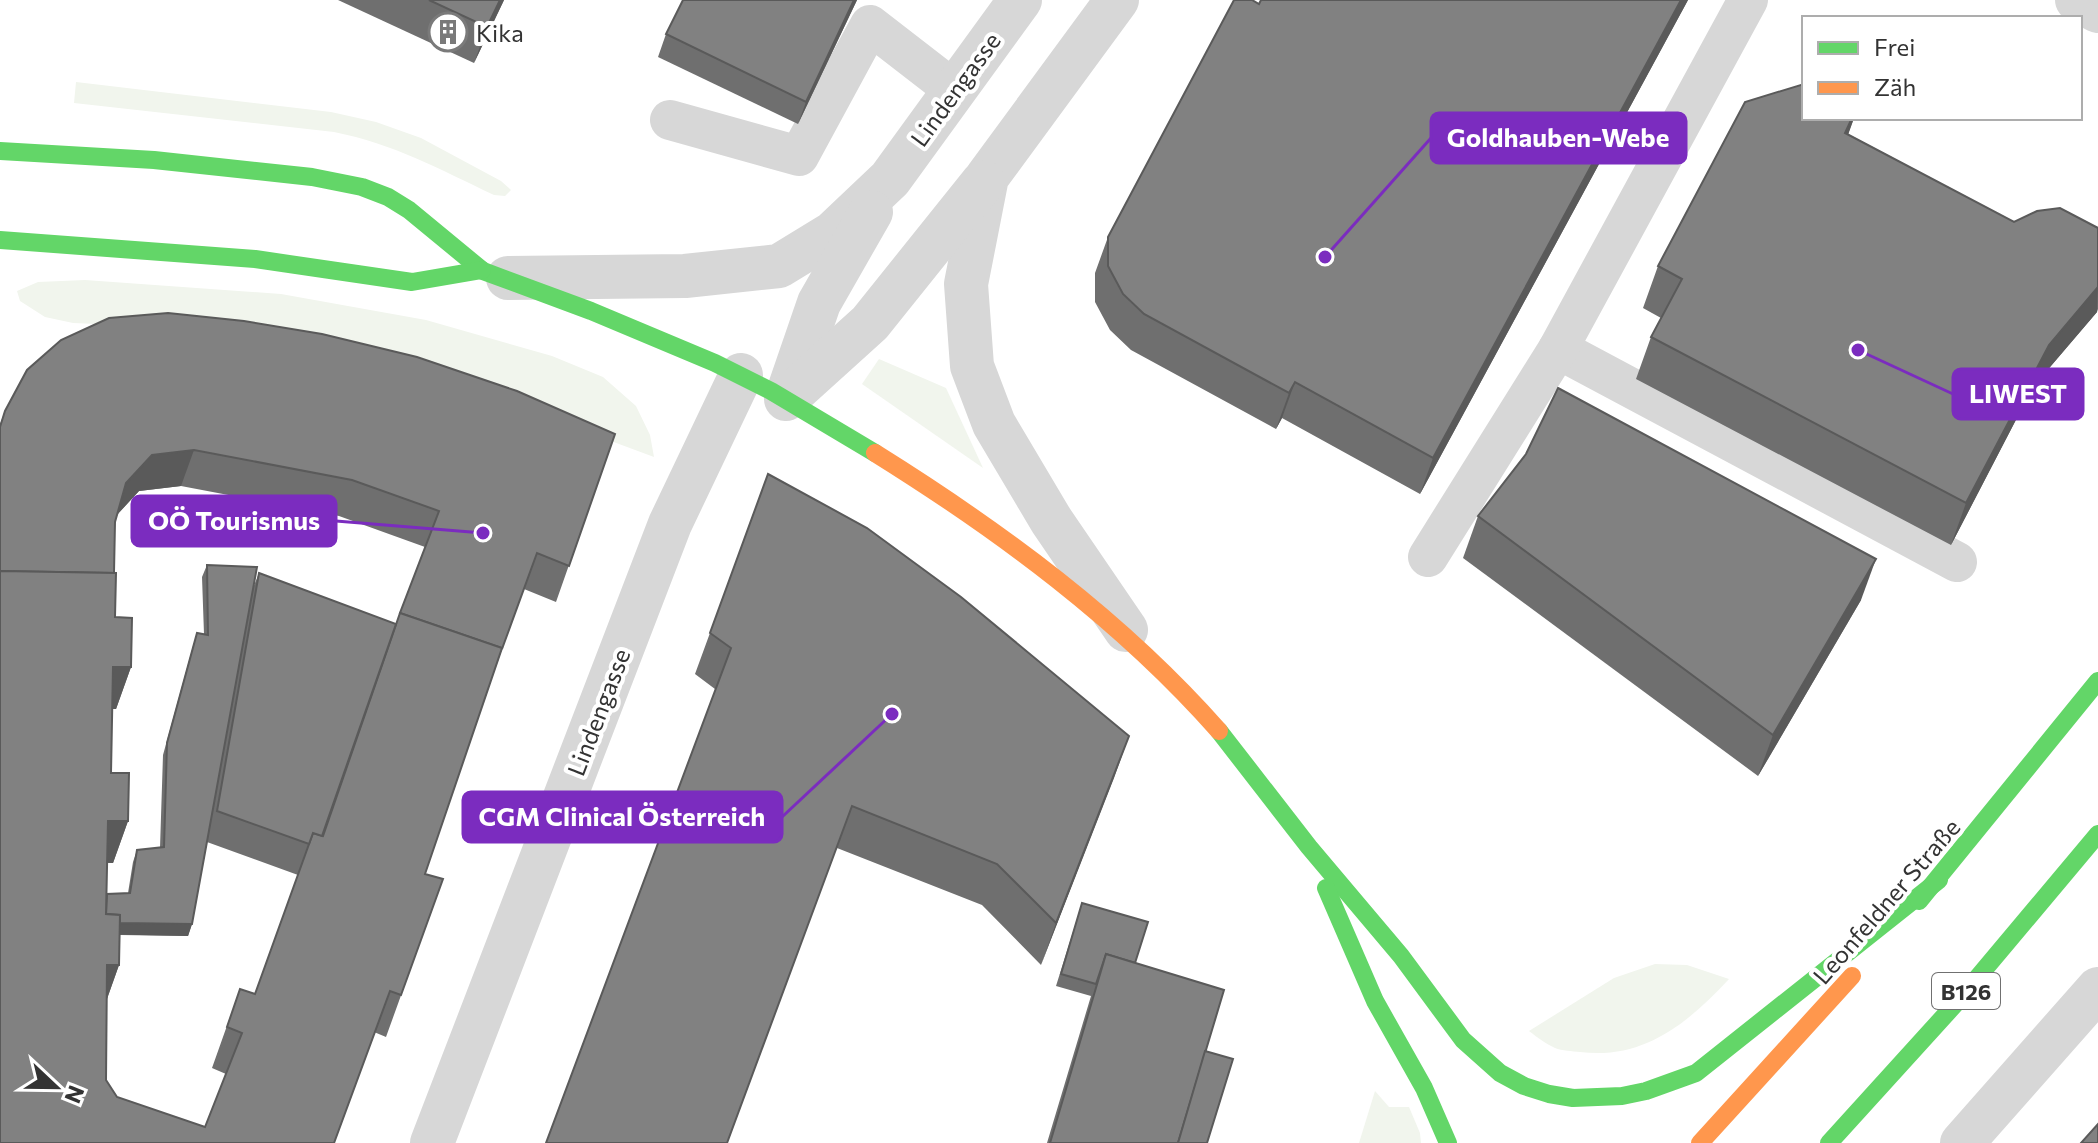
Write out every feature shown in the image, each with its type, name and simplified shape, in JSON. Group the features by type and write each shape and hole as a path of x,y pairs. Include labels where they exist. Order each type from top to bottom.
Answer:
{"main road":[{"path":"0,151 51,151 210,166 310,177 373,190 403,205 495,274 661,339 741,375 943,495 1062,581 1139,648 1218,729 1305,842 1414,972 1462,1039 1497,1072 1528,1087 1557,1096 1591,1101 1656,1090 1696,1073 1939,880"},
{"path":"0,240 255,259 412,282 495,274"},
{"name":"Leonfeldner Straße","path":"1700,1143 1939,880 2098,681"},
{"name":"B126","path":"1829,1143 1957,1002 2098,834"},
{"path":"1305,842 1375,1001 1429,1096 1448,1143"}],"street":[{"name":"Lindengasse","path":"786,399 819,303 890,179 1020,0"},
{"path":"786,399 870,323 987,177 1117,0"},
{"path":"2077,0 2098,11"},
{"path":"987,177 966,284 972,366 994,424 1051,520 1139,648"},
{"name":"Lindengasse","path":"495,274 685,276 779,266 833,233 890,179"},
{"name":"Lindengasse","path":"432,1143 670,524 741,375"},
{"path":"1962,1143 2098,989"}],"lane":[{"path":"1428,557 1558,349 1748,0"},
{"path":"670,120 799,156 880,13 954,90"},
{"path":"1558,349 1957,562"}],"shaded area":[{"path":"76,82 331,112 376,122 421,138 501,181 511,190 505,196 494,195 396,150 334,132 74,103"},
{"path":"85,280 281,294 426,320 552,356 603,377 636,406 650,435 654,457 549,418 215,329 73,323 45,317 20,301 17,291 38,282"},
{"path":"879,359 946,388 983,468 862,384"},
{"path":"1655,964 1687,965 1729,979 1681,1024 1644,1044 1625,1050 1603,1053 1561,1050 1529,1031 1614,978"},
{"path":"1375,1091 1389,1107 1409,1107 1421,1143 1359,1143"}],"building":[{"path":"429,0 500,0 487,27"},
{"path":"683,0 854,0 806,102 666,34"},
{"path":"1234,0 1252,0 1259,4 1261,0 1681,0 1433,458 1295,382 1289,393 1144,314 1123,294 1108,266 1108,237"},
{"path":"1802,85 1802,120 1851,120 1845,133 2014,222 2037,211 2060,208 2098,228 2098,287 2049,345 1966,503 1651,337 1682,279 1658,266 1745,102"},
{"path":"168,313 322,334 417,357 517,391 615,434 569,566 537,553 502,649 400,613 439,511 352,480 194,450 152,455 126,483 115,522 114,573 0,571 0,427 27,370 61,340 109,318"},
{"path":"1558,388 1876,559 1773,735 1478,516 1526,454"},
{"path":"768,474 867,528 961,597 1129,736 1056,923 997,864 852,806 727,1143 546,1143 731,648 710,633"},
{"path":"207,565 257,567 192,924 120,923 120,915 106,914 107,894 130,893 137,850 164,847 167,743 197,633 208,635"},
{"path":"0,571 116,573 115,617 132,618 131,667 113,667 111,773 129,773 128,821 108,821 106,914 120,915 119,965 107,965 106,1080 117,1097 205,1127 242,1033 227,1027 240,989 255,994 313,833 323,836 400,613 502,648 425,874 443,879 401,995 390,991 334,1143 0,1143"},
{"path":"259,573 396,624 322,836 313,833 309,844 217,811"},
{"path":"1082,903 1148,922 1135,963 1106,954 1096,984 1061,974"},
{"path":"1106,954 1224,990 1178,1143 1050,1143"},
{"path":"1205,1051 1233,1059 1207,1143 1178,1143"},
{"path":"2098,1124 2098,1143 2081,1143"}],"traffic: fast":[{"path":"0,151 154,160 312,177 362,187 388,197 409,210 483,271 591,311 715,363 771,391 875,453"},
{"path":"0,240 255,259 412,282 482,270"},
{"path":"1919,901 2098,681"},
{"path":"1219,731 1309,847 1401,956 1463,1040 1500,1073 1524,1086 1549,1094 1573,1098 1622,1096 1696,1073 1939,880"},
{"path":"1829,1143 1957,1002 2098,834"},
{"path":"1326,888 1375,1001 1424,1088 1448,1143"}],"traffic: slow":[{"path":"875,453 968,514 1057,580 1141,652 1219,731"},
{"path":"1700,1143 1852,976"}],"place":[{"name":"Kika","path":"448,32"},
{"name":"Goldhauben-Webe","path":"1325,257"},
{"name":"LIWEST","path":"1858,350"},
{"name":"OÖ Tourismus","path":"483,533"},
{"name":"CGM Clinical Österreich","path":"892,714"}]}
